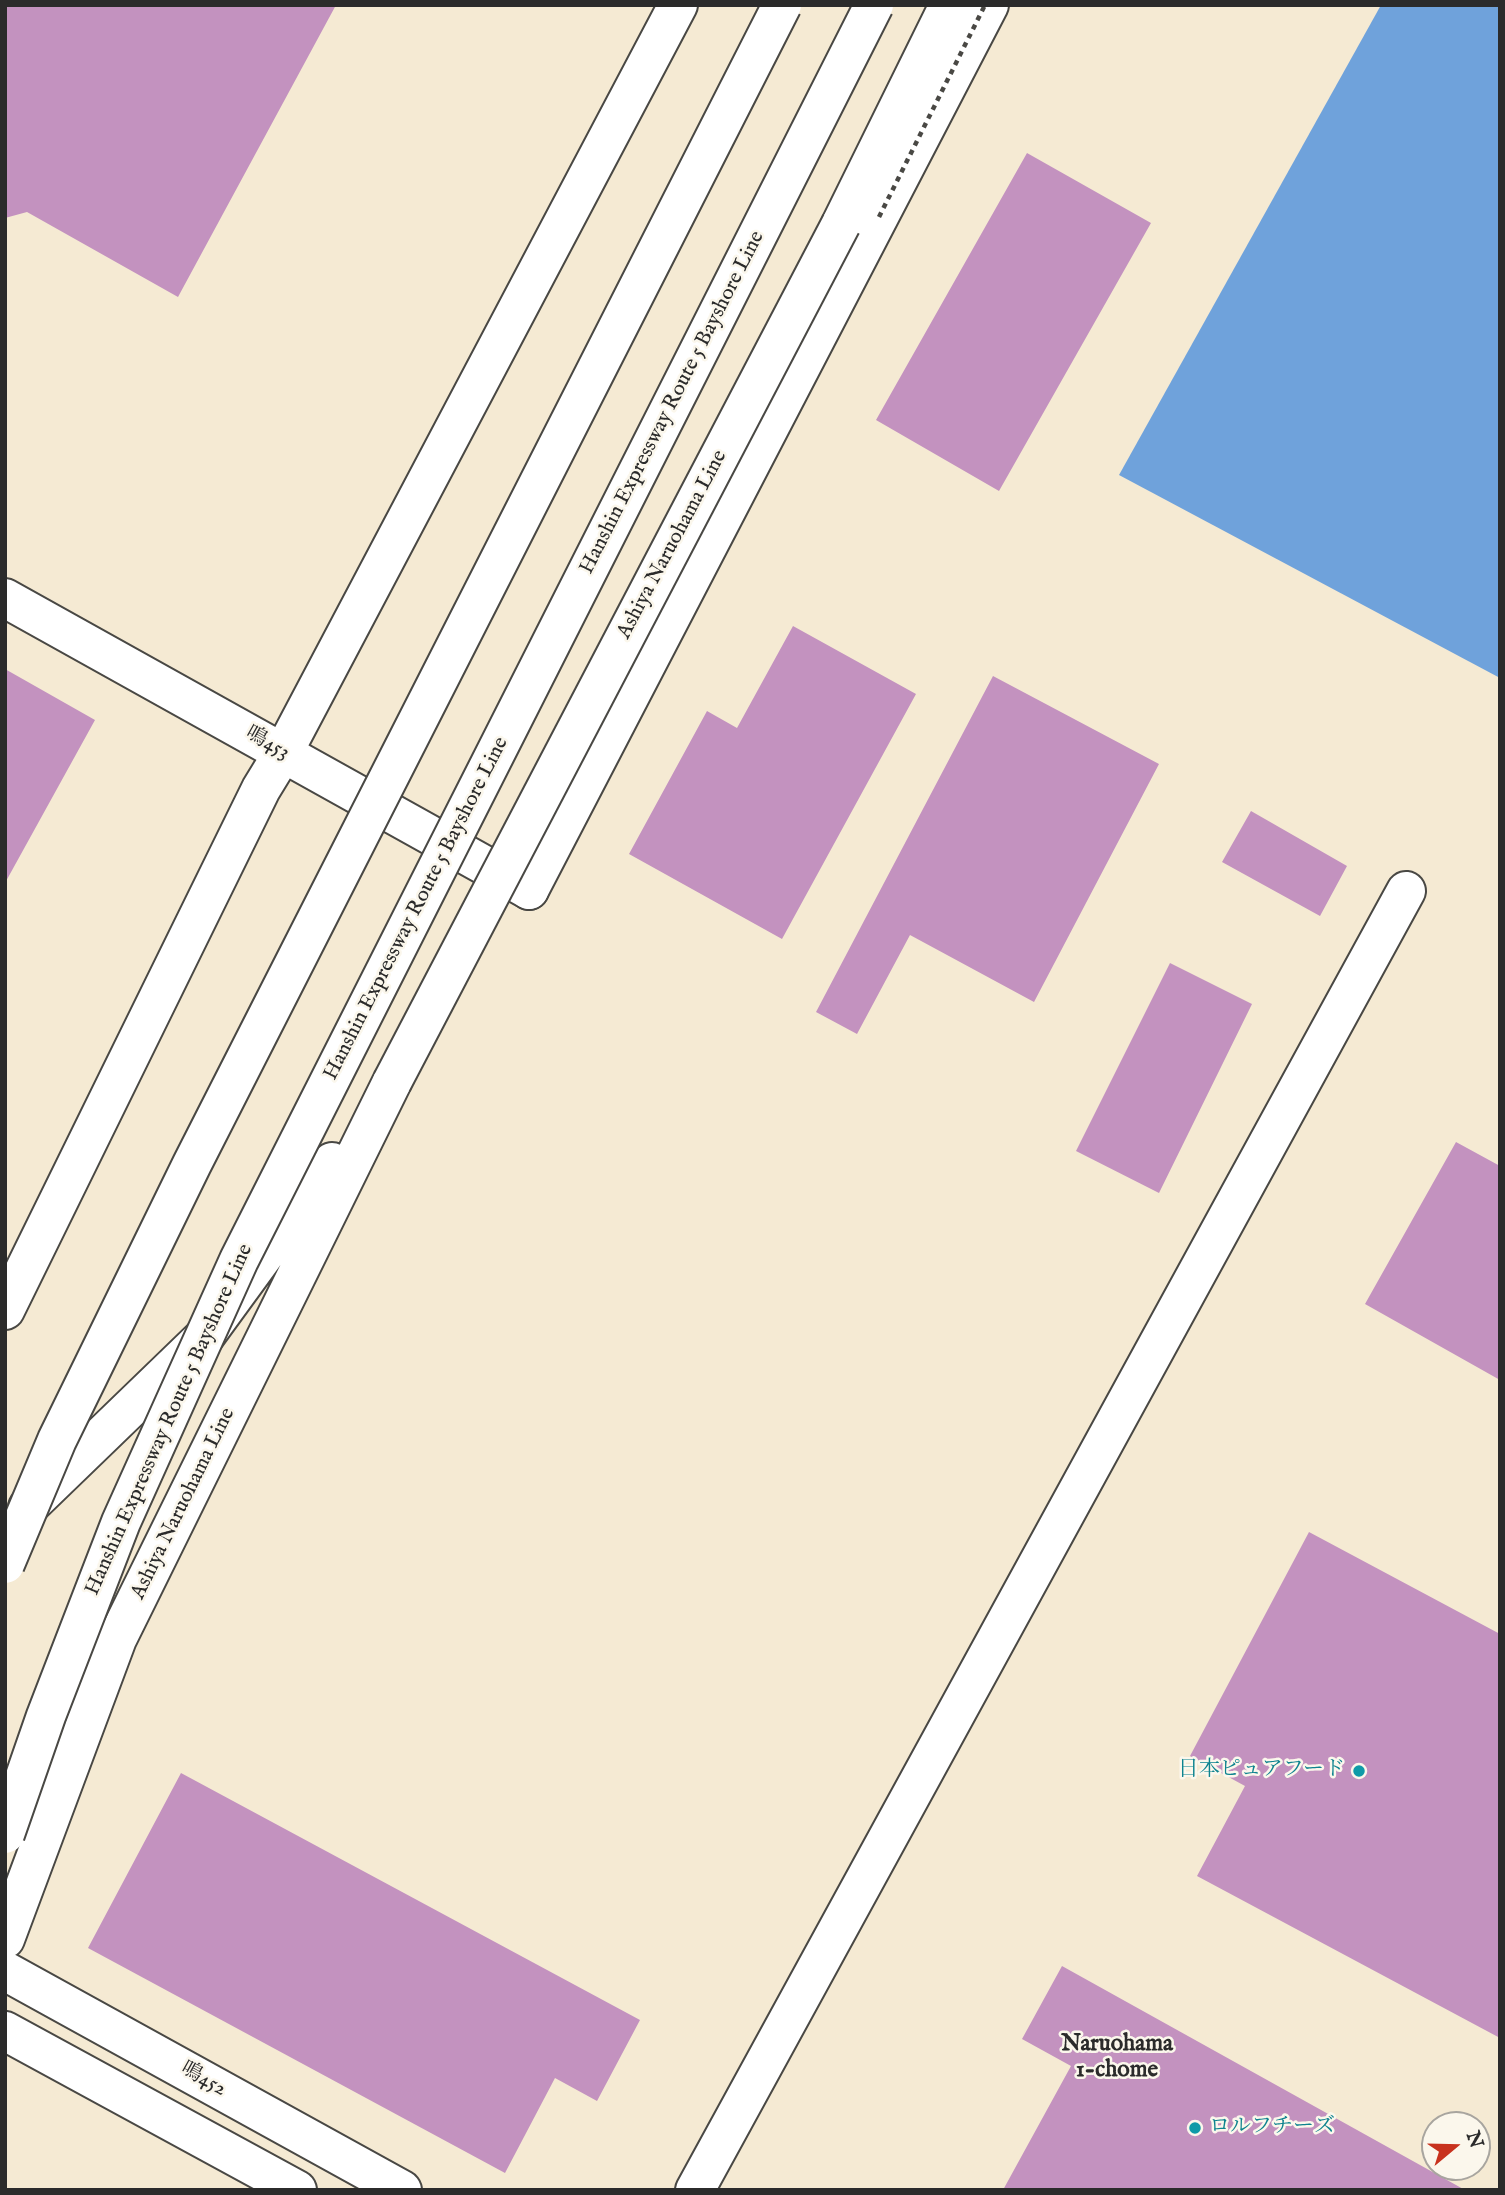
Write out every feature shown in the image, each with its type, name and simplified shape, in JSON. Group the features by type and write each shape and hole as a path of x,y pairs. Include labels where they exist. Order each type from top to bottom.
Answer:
{"main road":[{"path":"5,1310 261,789 283,753 678,5"},
{"path":"5,1564 57,1440 186,1176 782,5"},
{"name":"Hanshin Expressway Route 5 Bayshore Line","path":"5,1834 46,1716 121,1522 239,1261 874,5"},
{"name":"Ashiya Naruohama Line","path":"5,1939 117,1639 392,1082 841,224 949,5"},
{"name":"鳴453","path":"5,598 529,890 989,5"},
{"path":"695,2190 1406,891"},
{"name":"Ashiya Naruohama Line","path":"5,1532 205,1336 392,1082"},
{"name":"鳴452","path":"5,1971 401,2190"},
{"path":"5,2031 297,2190"}],"water":[{"path":"1381,5 1500,5 1500,678 1119,475"}],"building":[{"path":"5,5 336,5 178,297 27,212 5,218"},
{"path":"1027,153 1151,223 999,491 876,420"},
{"path":"793,626 916,694 782,939 629,854 707,711 737,728"},
{"path":"5,669 95,720 5,883"},
{"path":"993,676 1159,764 1034,1002 910,935 857,1034 816,1012"},
{"path":"1251,811 1347,866 1320,916 1222,862"},
{"path":"1170,963 1252,1004 1159,1193 1076,1151"},
{"path":"1456,1142 1500,1166 1500,1380 1365,1304"},
{"name":"日本ピュアフード","path":"1309,1532 1500,1634 1500,2038 1197,1876 1245,1786 1190,1756"},
{"path":"181,1773 640,2020 597,2101 555,2078 505,2173 88,1948"},
{"name":"ロルフチーズ","path":"1062,1966 1421,2166 1421,2181 1449,2181 1465,2190 1003,2190 1071,2066 1022,2039"}],"place":[{"name":"日本ピュアフード","path":"1359,1771"},
{"name":"ロルフチーズ","path":"1195,2128"}],"district":[{"name":"Naruohama 1-chome","path":"1117,2058"}]}
